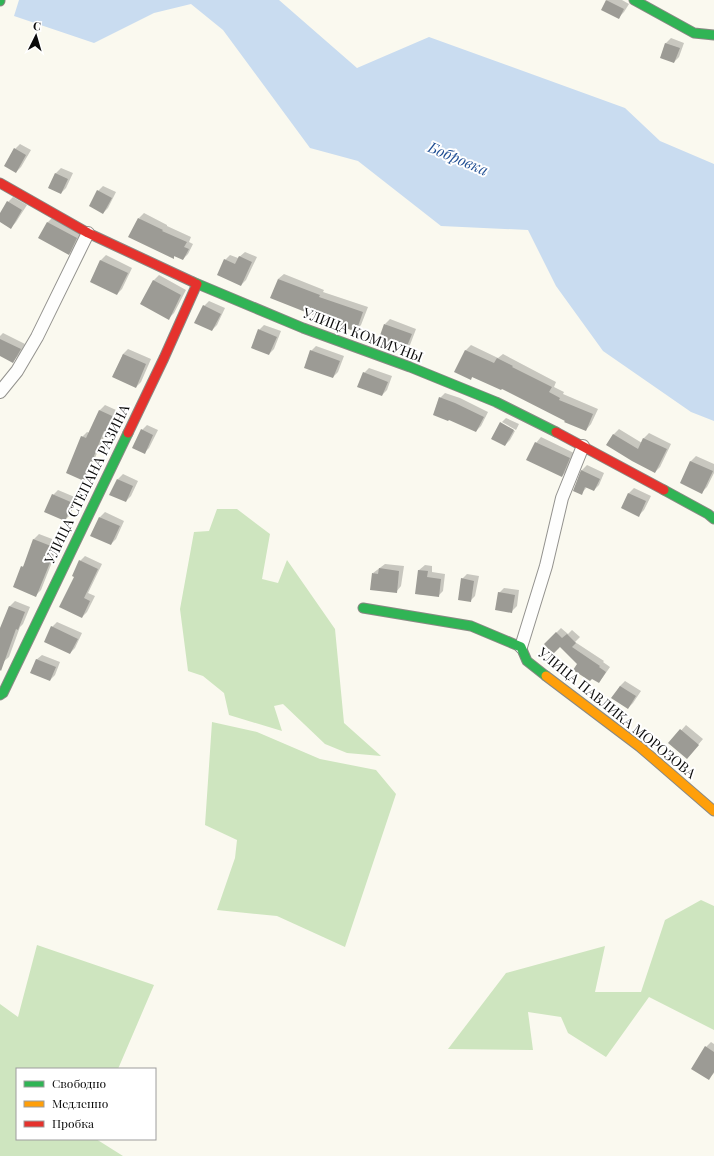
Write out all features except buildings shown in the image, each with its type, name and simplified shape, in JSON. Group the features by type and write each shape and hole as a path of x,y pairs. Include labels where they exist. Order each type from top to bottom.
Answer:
{"street":[{"path":"634,0 694,33 714,35"},
{"name":"УЛИЦА КОММУНЫ","path":"0,183 88,233 197,284 303,328 410,367 496,402 583,446 708,514 714,519"},
{"path":"0,392 17,371 37,337 88,233"},
{"name":"УЛИЦА СТЕПАНА РАЗИНА","path":"0,695 3,693 164,358 197,284"},
{"path":"521,648 546,566 562,498 583,446"},
{"name":"УЛИЦА ПАВЛИКА МОРОЗОВА","path":"363,608 471,626 521,648 527,661 640,747 714,812"}],"green space":[{"path":"217,509 237,509 270,534 262,579 278,583 287,560 335,629 344,723 381,756 347,753 325,744 283,704 274,706 282,731 229,715 224,693 203,676 188,671 180,609 194,532 209,531"},
{"path":"212,722 257,732 320,759 376,770 396,794 345,947 277,916 217,910 235,858 237,840 205,825"},
{"path":"701,900 714,906 714,1030 649,997 606,1057 568,1033 561,1017 528,1012 533,1050 448,1049 506,973 605,946 595,992 641,992 665,920"},
{"path":"37,945 154,985 118,1068 16,1068 16,1140 98,1140 123,1156 0,1156 0,1004 18,1017"}],"water":[{"name":"Бобровка","path":"19,0 279,0 357,68 429,37 625,108 660,141 714,164 714,421 691,412 603,351 556,286 528,230 441,226 358,161 310,148 223,30 191,4 154,13 94,43 14,16"}],"traffic: fast":[{"path":"634,0 694,33 714,35"},
{"path":"193,282 303,328 410,367 496,402 556,432"},
{"path":"0,695 3,693 128,433"},
{"path":"664,490 708,514 714,519"},
{"path":"363,608 471,626 521,647 527,661 546,676"}],"traffic: slow":[{"path":"546,676 640,747 714,811"}],"traffic: jam":[{"path":"0,183 88,233 193,282"},
{"path":"128,433 197,284"},
{"path":"556,432 664,490"}]}
